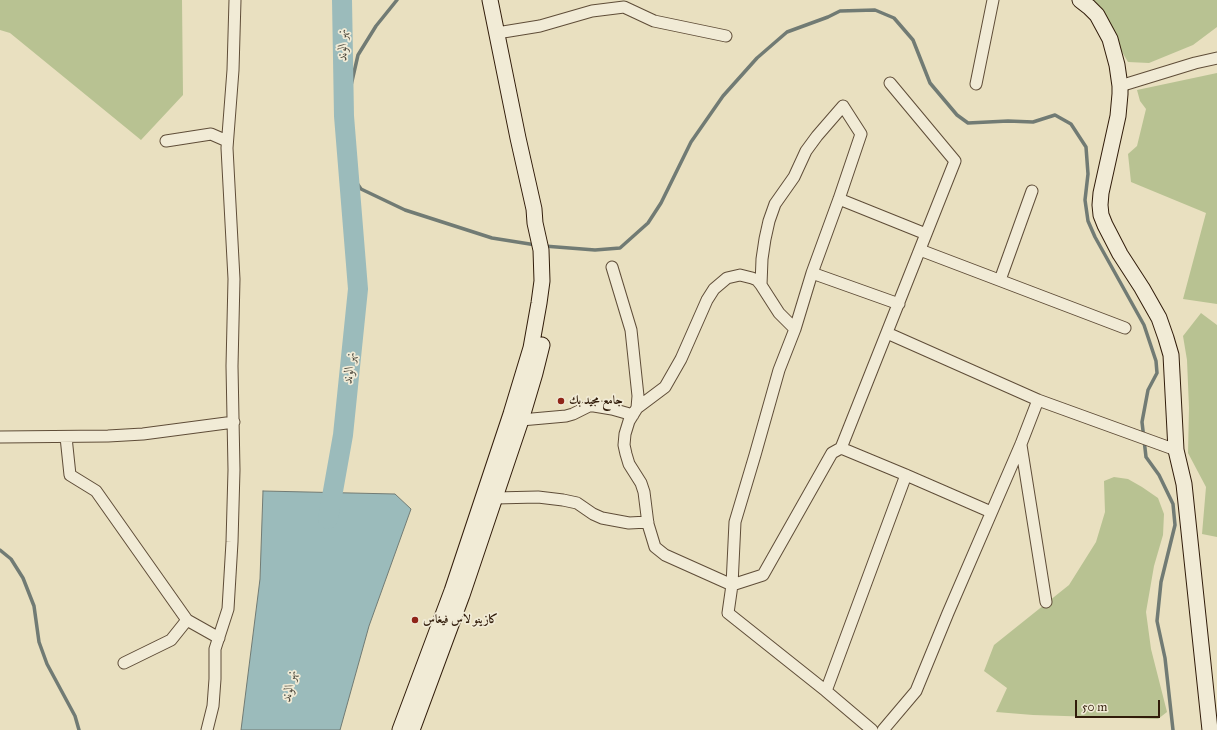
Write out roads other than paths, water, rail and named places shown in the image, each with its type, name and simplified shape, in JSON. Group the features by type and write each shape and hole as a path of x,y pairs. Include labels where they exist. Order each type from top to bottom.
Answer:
{"main road":[{"path":"400,730 452,591 521,385 536,326 542,281 550,250 542,235 541,222 534,209 490,0"},
{"path":"1080,0 1097,15 1110,39 1117,65 1120,86 1118,116 1101,193 1101,215 1120,254 1159,318 1171,355 1176,450 1184,484 1210,730"},
{"path":"412,730 462,595 521,420 535,373 546,328 552,281 546,265"}],"street":[{"path":"207,730 213,706 215,649 228,609 232,542 234,470 232,366 234,278 227,141 233,70 235,0"},
{"path":"976,84 993,0"},
{"path":"497,33 540,26 592,10 624,7 654,21 726,36"},
{"path":"1120,86 1217,58"},
{"path":"612,267 631,330 638,396 635,412 625,434 624,445 630,464 641,483 644,492 648,522 655,547 665,555 732,585 763,575 832,453 841,448 955,161 890,83"},
{"path":"761,285 762,259 765,239 775,204 794,177 806,151 843,106 861,134 812,273 795,329 779,370 735,522 732,585 728,613 826,691 872,730"},
{"path":"166,141 211,134 227,141"},
{"path":"1000,280 1032,191"},
{"path":"839,199 926,234"},
{"path":"920,250 1125,328"},
{"path":"812,273 899,304"},
{"path":"521,420 566,416 590,406 635,412 666,387 681,359 707,300 714,289 727,278 740,275 752,278 761,285 779,313 795,329"},
{"path":"887,333 1038,400 1176,450"},
{"path":"883,730 916,691 1021,444 1038,400"},
{"path":"0,437 66,437 143,434 234,422"},
{"path":"66,437 70,475 96,490 187,620 219,638"},
{"path":"1021,444 1046,602"},
{"path":"841,448 992,512"},
{"path":"826,691 906,475"},
{"path":"495,498 538,497 563,500 577,503 593,514 602,518 630,523 648,522"},
{"path":"124,664 171,640 187,620"}],"water":[{"path":"263,491 395,494 411,509 369,626 340,730 241,730 260,579"}],"waterway":[{"name":"نهر الوند","path":"328,519 343,435 358,289 344,116 342,0"},
{"path":"344,116 358,55 376,26 397,0"},
{"path":"544,246 595,250 620,248 648,223 661,203 691,142 723,96 757,58 787,32 840,11 875,10 894,18 913,40 930,83 957,115 968,123 1008,121 1033,122 1055,115 1071,124 1086,147 1088,174 1085,200 1088,221 1095,237 1144,325 1156,361 1157,373 1148,390 1142,422 1146,457 1159,475 1173,504 1175,525 1161,582 1157,621 1165,658 1173,730"},
{"path":"348,170 361,189 405,210 492,238 536,245"},
{"path":"0,550 11,559 23,578 34,606 39,642 47,664 75,716 79,730"}],"place":[{"name":"جامع مجيد بك","path":"561,401"},
{"name":"كازينو لاس فيغاس","path":"415,620"}]}
